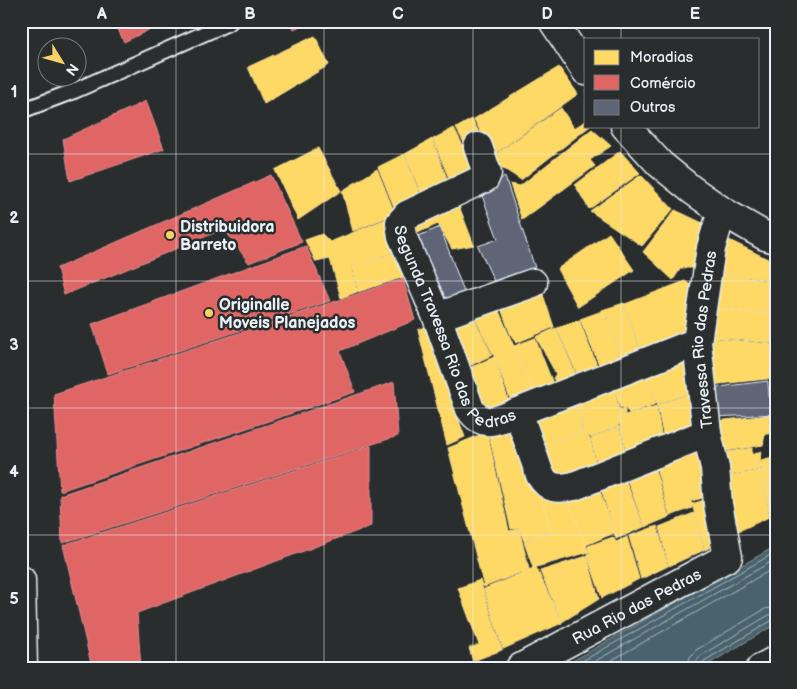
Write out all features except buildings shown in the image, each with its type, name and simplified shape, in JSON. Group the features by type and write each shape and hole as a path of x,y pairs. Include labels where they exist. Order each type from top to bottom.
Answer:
{"street":[{"path":"553,21 584,68"},
{"path":"628,128 660,164 722,211 765,236 776,239"},
{"name":"Segunda Travessa Rio das Pedras","path":"478,147 487,173 485,178 407,215 400,223 402,236 437,317 470,409 475,416 485,422 494,421 518,412 544,482 553,487 562,488 574,486 707,433"},
{"name":"Travessa Rio das Pedras","path":"722,211 711,248 698,342 707,433 715,468 718,504 728,557"},
{"path":"437,317 533,283"},
{"path":"518,412 698,342"},
{"name":"Rua Rio das Pedras","path":"520,668 728,557"},
{"path":"21,580 23,668"},
{"path":"760,668 776,660"}],"lane":[{"path":"21,112 74,91 230,22"}],"water":[{"path":"776,546 776,624 702,668 560,668"}],"place":[{"name":"Distribuidora Barreto","path":"170,235"},
{"name":"Originalle Moveis Planejados","path":"209,313"}]}
